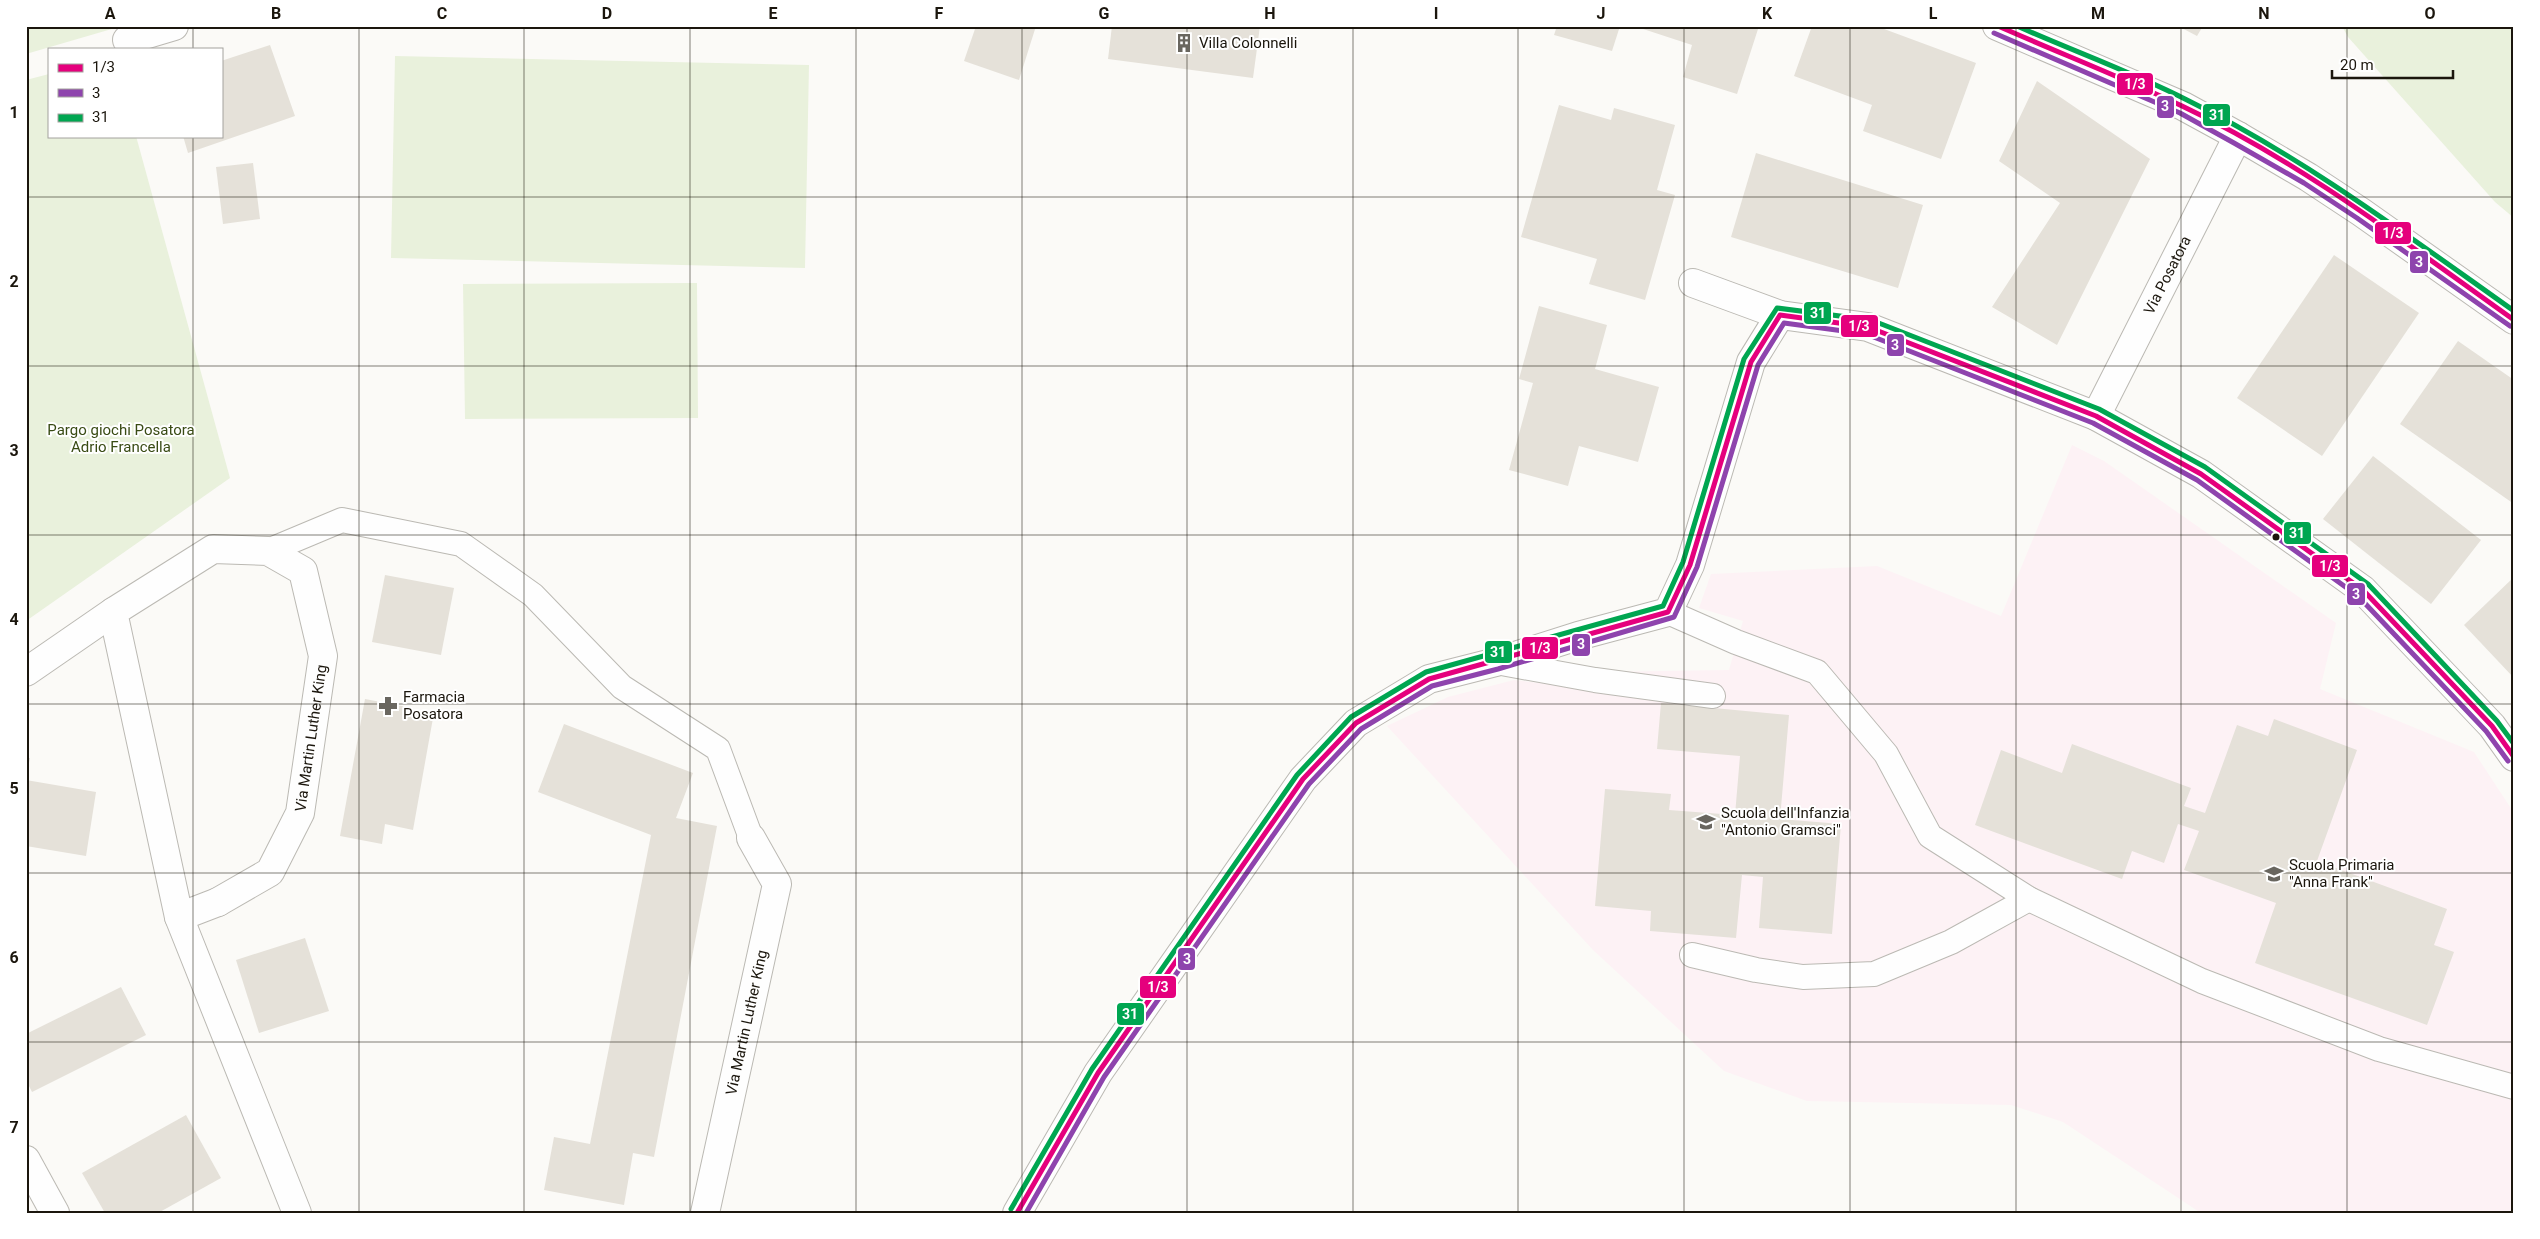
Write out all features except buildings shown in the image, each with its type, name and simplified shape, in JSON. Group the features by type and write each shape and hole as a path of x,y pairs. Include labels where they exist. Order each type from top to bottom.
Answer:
{"street":[{"path":"127,40 174,26"},
{"path":"1997,26 2183,106 2238,136 2361,212 2514,320"},
{"name":"Via Posatora","path":"2096,416 2238,136"},
{"path":"1693,284 1780,314 1868,326 2096,416 2201,474 2362,590 2492,726 2514,757"},
{"path":"1017,1212 1098,1074 1303,779 1356,723 1429,679 1496,662 1578,636 1668,612 1690,565 1751,362 1780,314"},
{"name":"Via Martin Luther King","path":"26,672 113,612 213,549 268,551 302,571 323,656 300,813 270,872 218,902 179,917"},
{"path":"113,612 179,917 296,1212"},
{"name":"Via Martin Luther King","path":"705,1213 777,884 751,838"},
{"path":"26,1160 56,1213"}],"lane":[{"path":"268,551 342,520 461,544 533,595 622,687 718,749 751,838"},
{"path":"1668,612 1736,642 1817,672 1886,754 1930,836 2029,899 2202,981 2379,1049 2514,1087"},
{"path":"1496,662 1595,680 1712,696"},
{"path":"1692,954 1756,970 1803,977 1874,974 1951,942 2029,899"}],"shaded area":[{"path":"2072,445 2104,461 2336,623 2320,689 2474,752 2514,813 2514,1213 2201,1213 2063,1122 2011,1105 1807,1101 1724,1071 1593,950 1387,726 1448,697 1514,680 1593,689 1596,672 1729,670 1743,621 1699,608 1711,574 1877,566 2001,616"}],"green space":[{"path":"26,26 122,26 26,54"},
{"path":"2342,26 2514,26 2514,218 2495,202 2348,37"},
{"path":"395,56 809,65 805,268 391,258"},
{"name":"Pargo giochi Posatora Adrio Francella","path":"48,74 48,138 137,138 230,478 26,621 26,80"},
{"path":"697,283 698,418 465,419 463,284"}],"transit line":[{"name":"1/3","path":"1998,26 2159,95 2226,128 2269,152 2352,205 2514,320"},
{"name":"31","path":"2017,26 2166,90 2230,122 2272,146 2395,226 2514,311"},
{"name":"3","path":"1994,33 2180,113 2234,143 2304,183 2357,218 2510,326"},
{"name":"31","path":"1011,1209 1092,1069 1297,775 1351,717 1426,672 1663,606 1683,562 1744,359 1777,308 1871,320 2099,409 2205,467 2368,584 2497,721 2514,744"},
{"name":"1/3","path":"1017,1213 1098,1073 1303,779 1356,723 1429,679 1668,612 1690,565 1751,362 1780,315 1868,327 2096,416 2201,474 2363,590 2492,726 2514,757"},
{"name":"3","path":"1026,1213 1104,1077 1309,784 1361,729 1432,686 1498,669 1674,617 1697,567 1758,365 1784,323 1866,334 2093,423 2197,480 2358,596 2486,731 2508,761"}],"place":[{"name":"Villa Colonnelli","path":"1184,43"},
{"name":"Farmacia Posatora","path":"388,706"},
{"name":"Scuola dell'Infanzia \"Antonio Gramsci\"","path":"1706,822"},
{"name":"Scuola Primaria \"Anna Frank\"","path":"2274,874"}]}
